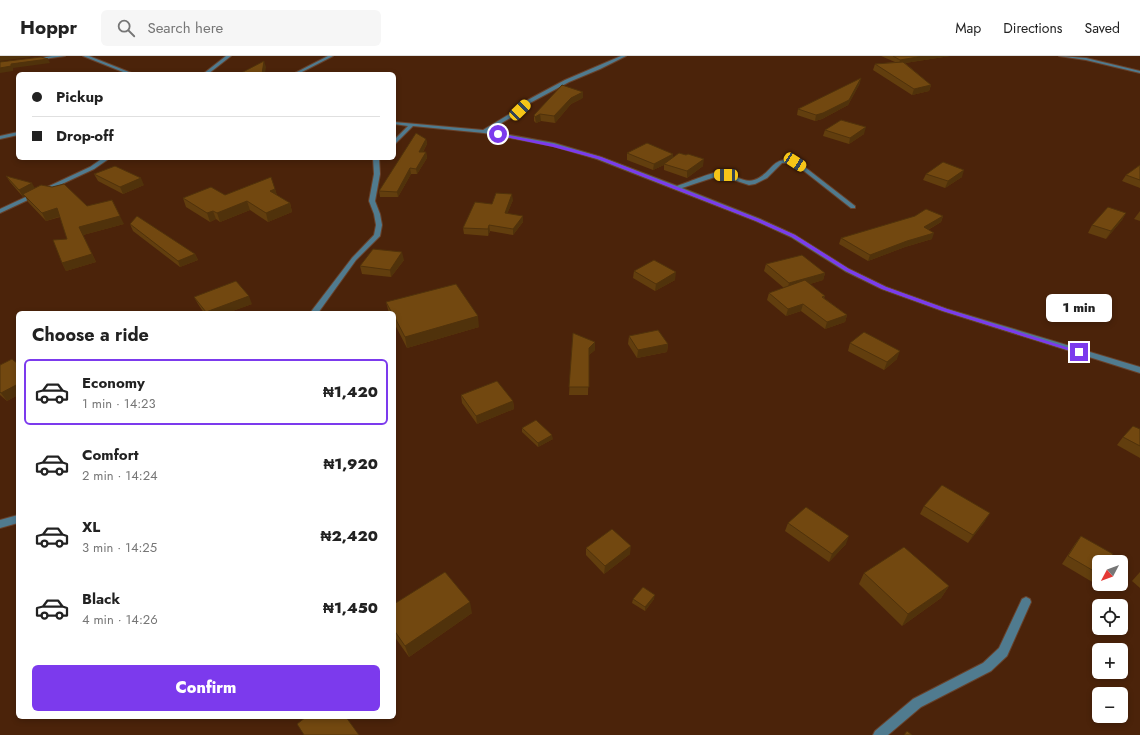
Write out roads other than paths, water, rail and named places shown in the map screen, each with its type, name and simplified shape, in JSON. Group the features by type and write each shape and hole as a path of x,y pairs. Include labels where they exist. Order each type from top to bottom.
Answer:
{"street":[{"path":"32,60 63,56"},
{"path":"85,56 127,72"},
{"path":"208,72 229,56"},
{"path":"299,72 332,56"},
{"path":"484,132 520,110 528,102 539,96 567,81 624,56"},
{"path":"1061,56 1086,59 1140,72"},
{"path":"396,123 484,132 554,145 599,158 758,220 793,236 847,270 884,288 945,310 1140,370"},
{"path":"396,141 412,124"},
{"path":"0,138 16,134"},
{"path":"0,211 92,168 104,160"},
{"path":"315,311 354,259 377,236 379,225 372,201 377,174 376,160"},
{"path":"678,188 718,174 726,175 749,183 755,182 765,177 780,162 789,161 795,162 853,207"},
{"path":"0,524 16,520"},
{"path":"879,735 918,703 987,667 1003,652 1026,602"}]}
